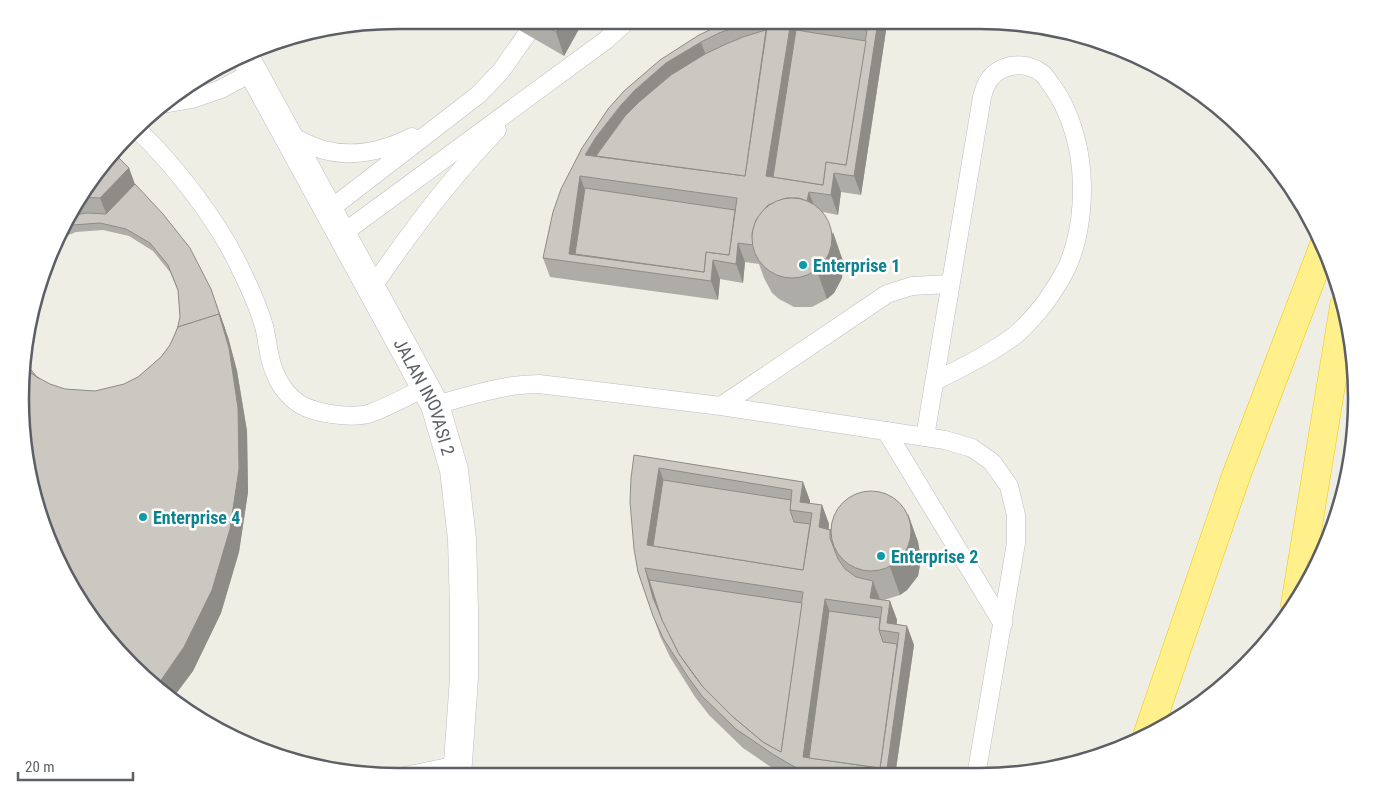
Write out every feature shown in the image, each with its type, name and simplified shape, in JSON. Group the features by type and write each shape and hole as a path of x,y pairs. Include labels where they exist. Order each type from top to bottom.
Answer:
{"highway":[{"path":"1149,726 1236,476 1320,256"},
{"path":"1298,584 1341,325"}],"street":[{"name":"JALAN INOVASI 2","path":"249,64 431,396 454,470 462,539 464,609 464,678 458,768"}],"lane":[{"path":"606,40 615,29"},
{"path":"342,234 606,40 618,29"},
{"path":"329,210 478,95 501,70 527,34"},
{"path":"178,101 192,99 221,89 249,64"},
{"path":"925,437 982,98 987,83 995,74 1004,68 1015,65 1027,66 1043,74 1062,100 1073,126 1080,158 1082,192 1078,227 1070,260 1056,288 1037,313 1016,335 990,352 935,381"},
{"path":"372,288 401,244 462,167 536,91"},
{"path":"288,135 325,150 352,153 365,152 392,147 449,119"},
{"path":"141,133 193,193 217,228 240,268 261,318 274,372 284,390 301,404 323,413 347,416 370,414 431,396 530,384 721,406 945,440 972,448 992,462 1009,486 1016,515 1016,543 977,768"},
{"path":"721,406 887,294 912,286 950,284"},
{"path":"886,431 1003,624"}],"building":[{"path":"712,29 730,29 701,42 666,63 621,105 596,137 585,155 745,176 767,29 790,29 766,176 823,185 826,162 846,165 867,30 860,29 877,29 854,176 834,173 831,195 809,192 807,201 799,198 786,198 768,205 756,220 752,233 753,245 738,243 736,264 713,260 711,281 543,258 553,212 561,189 582,148 608,109 624,91 660,60","holes":["580,176 737,198 729,255 706,252 704,272 569,254"]},
{"path":"766,30 745,176 596,156 625,116 671,75 705,54 724,45"},
{"path":"796,30 866,41 846,165 826,162 823,185 773,177"},
{"path":"119,158 129,168 100,198 88,197 105,173"},
{"path":"135,184 163,214 190,248 211,289 225,330 219,314 178,327 177,330 180,317 178,290 168,265 150,243 126,229 100,223 72,225 78,215 106,214"},
{"path":"585,188 735,210 729,255 706,252 704,272 575,254"},
{"path":"784,198 800,198 814,205 825,216 832,230 832,246 829,253 814,271 800,278 784,278 770,271 759,260 752,246 752,230 759,216 770,205"},
{"name":"Enterprise 4","path":"219,314 229,348 238,408 239,469 230,529 212,590 184,647 161,681 137,660 105,624 78,583 57,540 41,494 32,447 29,398 30,374 30,372 50,384 65,389 95,391 124,384 138,377 161,357 170,345 178,327"},
{"path":"634,455 803,482 800,502 822,505 819,527 830,530 830,538 838,559 845,569 856,577 873,581 870,598 890,601 887,623 907,626 887,768 880,768 798,768 774,755 736,729 702,696 663,638 653,616 638,572 630,502","holes":["659,468 792,490 790,510 812,513 803,570 647,545","645,568 803,592 781,752 763,742 732,716 703,687 679,654 653,598","825,599 882,607 879,630 899,633 880,768 803,757"]},
{"path":"663,480 791,500 790,510 794,522 810,524 803,570 653,546"},
{"path":"871,491 886,494 899,503 908,516 911,531 908,546 899,559 886,568 871,571 856,568 843,559 834,546 831,531 834,516 843,503 856,494"},
{"path":"649,580 802,603 781,752 763,742 732,716 703,687 679,654 662,620"},
{"path":"829,611 880,618 879,630 883,642 897,644 880,768 809,758"}],"place":[{"name":"Enterprise 1","path":"803,265"},
{"name":"Enterprise 4","path":"143,517"},
{"name":"Enterprise 2","path":"881,556"}]}
